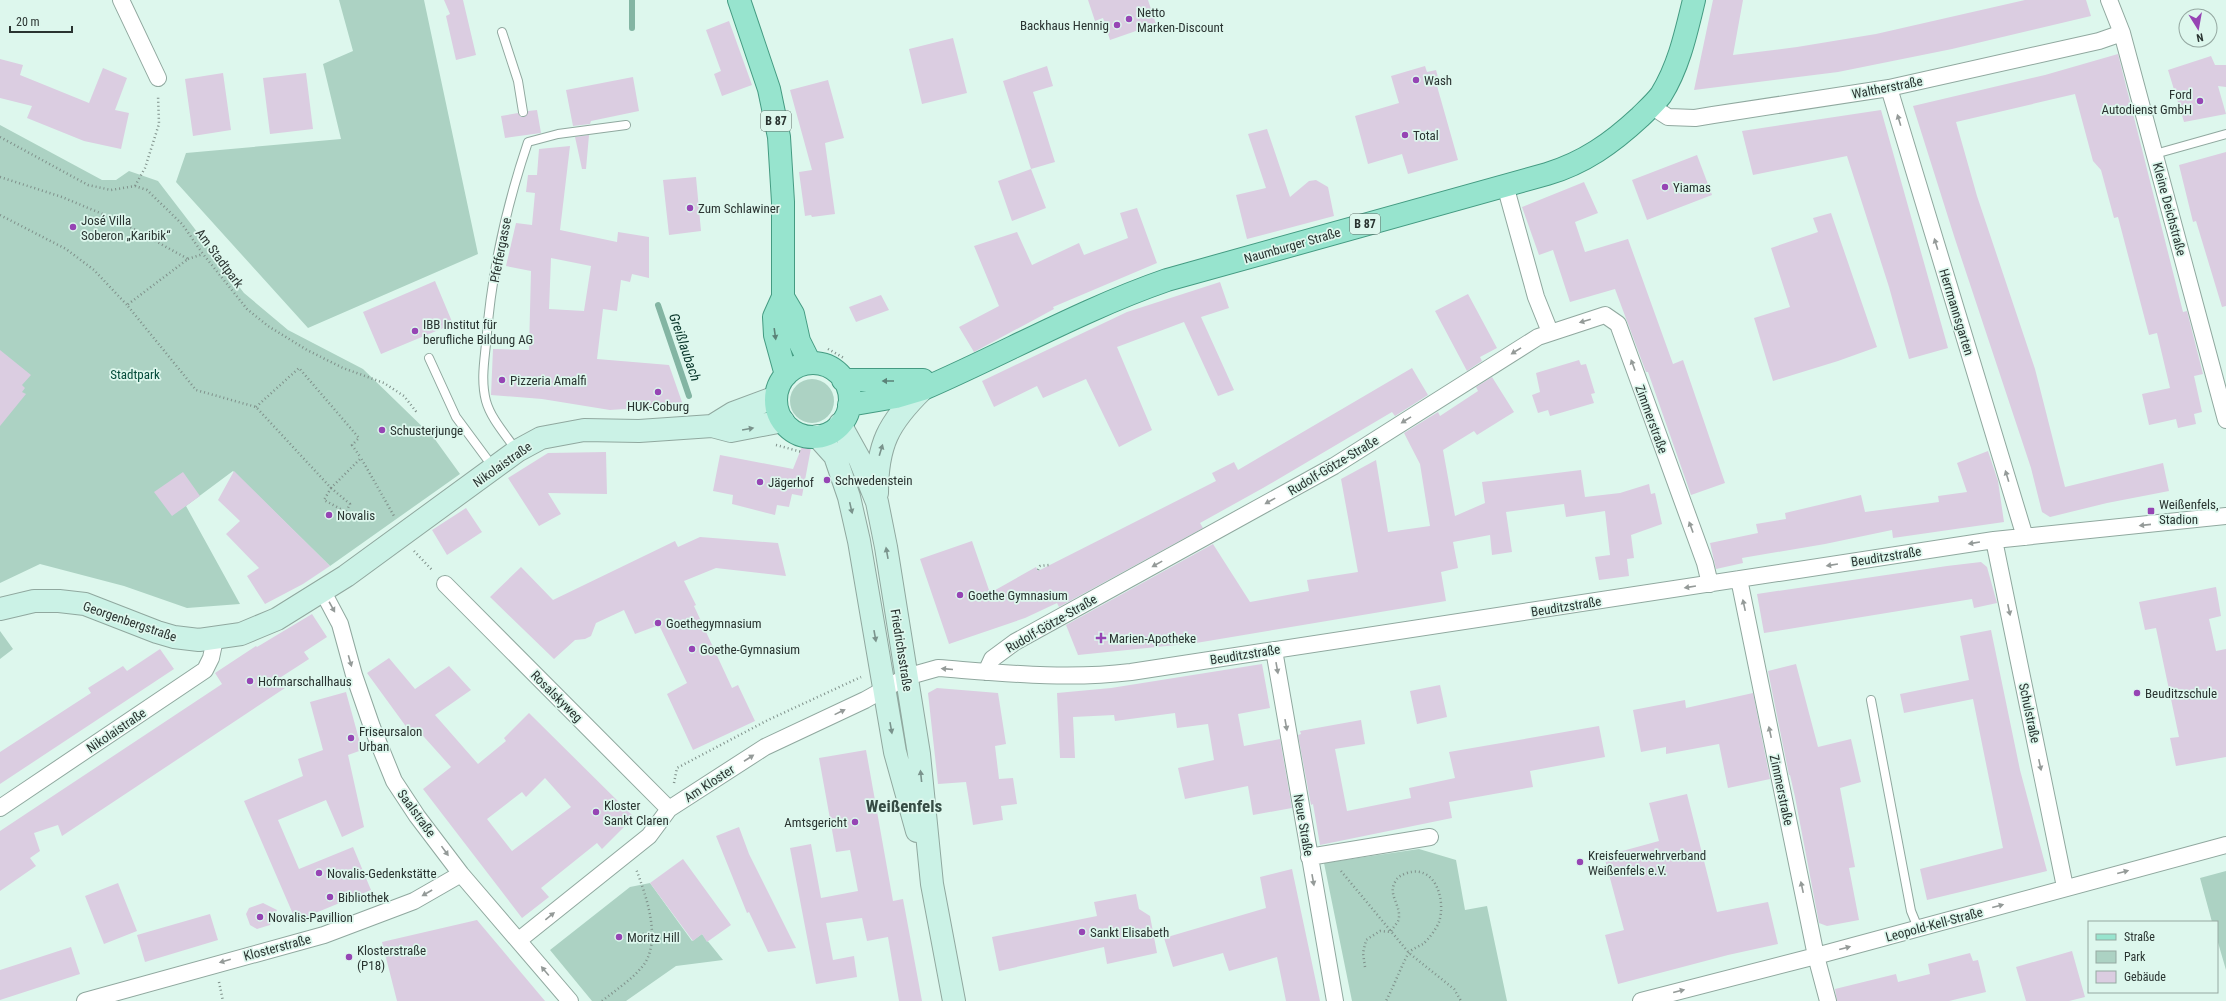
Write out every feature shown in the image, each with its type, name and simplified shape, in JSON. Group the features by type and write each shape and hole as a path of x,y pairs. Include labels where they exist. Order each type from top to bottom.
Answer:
{"main road":[{"name":"B 87","path":"739,0 769,88 779,138 783,202 783,297 774,317 775,335 786,375"},
{"name":"Naumburger Straße","path":"954,375 1083,314 1167,280 1566,168 1588,158 1606,146 1651,106 1660,96 1673,70 1684,40 1694,0"},
{"path":"783,297 793,314 799,341 817,355 829,367 846,370 848,392 845,414 830,432 817,436 798,433 783,421 777,410 776,397 779,385 786,375 797,366 817,355"},
{"name":"B 87","path":"846,370 906,381 954,375"},
{"name":"B 87","path":"845,414 923,389 954,375"},
{"path":"877,502 877,472 880,450 897,417 923,389"},
{"name":"Nikolaistraße","path":"712,426 734,414 776,397"},
{"name":"Friedrichsstraße","path":"845,414 860,460 877,502 894,592 919,754 932,884 954,1001"},
{"name":"Nikolaistraße","path":"322,590 408,541 494,468 516,451 541,438 561,433 584,430 639,431 712,426 730,431 783,421"},
{"name":"Friedrichsstraße","path":"817,436 835,456 849,498 859,541 895,752 932,884"},
{"name":"Georgenbergstraße","path":"0,609 34,601 59,600 85,604 157,632 187,639 215,639 241,634 264,626 322,590"}],"street":[{"path":"121,0 158,78"},
{"name":"Kleine Deichstraße","path":"2108,0 2122,33 2226,420"},
{"name":"Waltherstraße","path":"1651,106 1668,117 1696,118 1889,88 2098,41 2122,33"},
{"name":"Herrmannsgarten","path":"1889,88 2025,537"},
{"path":"1505,185 1536,298 1550,332"},
{"name":"Zimmerstraße","path":"1550,332 1605,315 1618,324 1705,563 1710,584"},
{"name":"Rudolf-Götze-Straße","path":"986,672 992,660 1015,642 1334,466 1538,336 1550,332"},
{"name":"Beuditzstraße","path":"906,677 938,668 1034,676 1086,677 1131,672 1994,540 2226,516"},
{"name":"Schulstraße","path":"1994,540 2065,887"},
{"name":"Zimmerstraße","path":"1739,579 1816,956 1828,1001"},
{"name":"Rosalskyweg","path":"445,584 669,809"},
{"name":"Saalstraße","path":"322,590 340,624 367,712 394,781 417,816 461,874 570,1001"},
{"name":"Nikolaistraße","path":"0,808 205,670 211,658 215,639"},
{"name":"Neue Straße","path":"1274,650 1335,1001"},
{"name":"Am Kloster","path":"519,940 649,836 669,809 765,747 884,690 906,677"},
{"path":"1310,861 1430,837"},
{"name":"Leopold-Kell-Straße","path":"1641,1001 1816,956 2065,887 2226,845"},
{"name":"Klosterstraße","path":"85,1001 324,935 414,901 461,874"}],"lane":[{"path":"502,32 518,81 523,112"},
{"name":"Pfeffergasse","path":"516,451 497,423 487,402 483,381 487,326 496,260 515,182 528,139 626,125"},
{"path":"2155,154 2226,134"},
{"path":"429,358 456,417 494,468"},
{"path":"1871,700 1911,911 1918,928"}],"path":[{"path":"0,137 88,186 111,190 135,186 145,168 159,124 158,78"},
{"path":"0,177 62,197 119,221 188,259"},
{"name":"Am Stadtpark","path":"135,186 147,190 182,224 203,254 247,309 268,326 319,356 343,368 384,383 404,396 418,414"},
{"path":"0,215 66,249 94,270 128,305 196,390 256,407 331,488 350,504 346,512 324,500 331,488 361,458"},
{"path":"128,305 188,259 203,254"},
{"path":"817,355 846,370"},
{"path":"256,407 299,368 359,438 352,445 361,458 408,541 445,584"},
{"path":"771,444 804,453"},
{"path":"1038,570 1040,566 1049,565"},
{"path":"602,1001 643,966 650,952 652,933 647,894 629,852"},
{"path":"1310,861 1333,862 1361,893 1390,932 1409,952 1454,989 1461,1001"},
{"path":"1386,1001 1409,952 1423,943 1439,923 1441,899 1437,885 1429,875 1420,872 1411,872 1400,875 1395,882 1394,899 1400,916 1390,932"},
{"path":"1365,967 1363,953 1366,940 1380,931 1390,932"},
{"path":"619,937 652,933"}],"green space":[{"path":"339,0 424,0 478,254 308,328 176,182 186,153 341,139 323,64 353,51"},
{"name":"Stadtpark","path":"0,125 102,180 116,180 129,171 158,181 244,293 288,330 363,369 434,438 460,474 330,566 233,471 186,506 240,604 187,608 124,586 40,564 0,583"},
{"path":"808,379 816,379 828,385 834,397 834,405 828,417 816,423 808,423 796,417 790,405 790,397 796,385"},
{"path":"0,631 13,649 0,659"},
{"path":"1419,849 1456,860 1465,910 1487,906 1507,1001 1352,1001 1324,863"},
{"path":"2226,871 2226,970 2218,942 2218,921 2212,921 2200,878"},
{"path":"650,883 692,941 702,934 723,960 676,966 626,1001 592,1001 550,950 630,887"}],"building":[{"path":"444,0 463,0 476,55 456,60 446,16 450,14"},
{"name":"Netto Marken-Discount","path":"1088,0 1148,0 1156,24 1110,40 1103,18 1095,21"},
{"path":"1713,0 1743,0 1733,55 1797,47 1876,34 2025,0 2086,0 2091,16 1952,49 1838,72 1694,90"},
{"path":"729,21 752,85 722,96 714,74 721,71 706,30"},
{"path":"953,38 967,93 922,104 909,49"},
{"path":"2118,54 2183,312 2187,311 2203,374 2194,376 2202,412 2194,414 2196,424 2178,428 2176,419 2149,425 2142,394 2170,388 2157,333 2149,335 2118,217 2114,218 2101,170 2093,161 2075,94 1956,122 1977,196 2035,369 2065,487 2163,463 2169,491 2107,503 2050,517 2042,512 2031,468 1955,239 1913,106 2045,75"},
{"name":"Ford Autodienst GmbH","path":"2211,56 2215,65 2226,65 2226,87 2218,86 2226,114 2184,122 2168,70"},
{"path":"0,59 23,65 20,75 89,103 103,68 127,78 115,110 129,113 121,149 84,141 27,118 32,106 0,98"},
{"path":"1047,66 1053,86 1033,92 1055,162 1031,169 1003,81"},
{"name":"Total","path":"1425,66 1427,72 1436,70 1440,85 1437,86 1458,160 1408,174 1402,154 1368,164 1355,116 1399,103 1391,76"},
{"path":"223,73 231,130 193,136 185,79"},
{"path":"306,73 313,129 270,134 263,78"},
{"path":"633,77 639,111 591,121 590,124 573,126 566,90"},
{"path":"828,80 844,138 825,143 835,214 812,217 811,215 805,216 799,172 812,170 790,90"},
{"path":"537,110 541,133 505,138 501,116 518,113 521,117 524,117 528,111"},
{"path":"1881,110 1948,348 1909,359 1889,287 1847,156 1753,175 1742,131"},
{"path":"1267,129 1290,197 1309,181 1316,180 1328,187 1334,216 1247,239 1236,195 1266,188 1248,134"},
{"path":"589,135 586,169 582,169 575,137"},
{"path":"570,146 560,230 617,242 618,232 649,237 649,278 632,274 630,282 621,280 617,311 603,309 597,359 669,365 683,405 610,410 542,399 491,395 493,349 529,350 531,271 506,266 516,223 532,225 535,193 526,192 528,175 537,175 539,149","holes":["551,258 591,266 584,311 549,309"]},
{"path":"2226,152 2226,306 2222,307 2196,221 2193,222 2179,165"},
{"path":"1697,155 1712,195 1647,220 1632,180"},
{"path":"1031,169 1046,208 1012,221 998,181"},
{"path":"696,177 701,231 669,235 663,180"},
{"path":"1584,182 1598,213 1575,222 1585,252 1628,239 1673,364 1683,360 1725,483 1691,495 1648,372 1646,372 1615,289 1570,302 1553,250 1539,255 1522,207"},
{"path":"1137,208 1157,263 1053,307 1054,309 974,352 959,327 999,306 974,246 1017,232 1032,265 1079,243 1084,255 1128,238 1120,213"},
{"path":"1831,213 1877,347 1773,381 1754,318 1790,307 1771,248 1818,232 1813,218"},
{"path":"435,281 453,324 381,354 363,312"},
{"path":"1220,282 1229,308 1201,317 1234,390 1218,396 1184,322 1117,347 1152,430 1119,447 1086,379 1043,398 1037,386 994,407 982,381 1127,312"},
{"path":"1468,294 1497,348 1480,357 1482,361 1467,371 1435,311"},
{"path":"881,295 889,310 856,322 849,307"},
{"path":"0,350 31,375 22,385 25,388 22,392 26,394 0,426"},
{"path":"1579,360 1581,365 1586,364 1595,393 1591,394 1594,403 1550,416 1548,410 1538,413 1532,395 1540,392 1536,373"},
{"path":"1412,368 1428,395 1395,416 1392,412 1263,488 1200,523 1203,528 1059,607 1057,603 1025,618 949,644 920,559 972,541 990,593 1036,567 1038,571 1216,481 1212,473 1234,462 1238,470"},
{"path":"1492,377 1514,412 1477,435 1474,431 1443,450 1455,516 1485,503 1482,482 1581,470 1585,497 1620,493 1649,484 1651,494 1655,493 1662,524 1631,535 1634,558 1627,559 1629,576 1599,580 1595,557 1610,555 1605,511 1566,517 1564,504 1506,512 1512,552 1492,555 1490,535 1453,542 1458,568 1441,572 1446,601 1196,643 1078,655 1066,625 1213,544 1250,602 1309,591 1307,580 1358,572 1341,479 1376,460 1388,532 1430,526 1420,464 1404,433 1438,412 1440,416 1478,391 1476,387"},
{"name":"Jägerhof","path":"805,439 811,448 802,496 792,494 789,507 777,505 775,515 732,504 733,495 713,491 720,455 793,469"},
{"path":"1988,451 1998,481 2004,522 1893,538 1892,530 1825,544 1742,558 1743,563 1716,569 1710,543 1758,533 1756,524 1786,519 1785,513 1861,495 1865,512 1939,502 1938,496 1967,492 1957,463"},
{"path":"606,452 607,494 548,493 561,514 539,526 508,478 548,453"},
{"path":"234,471 330,566 303,584 265,604 247,576 259,568 226,534 240,521 218,500"},
{"path":"183,472 200,496 172,516 154,492"},
{"path":"466,508 482,532 447,555 432,530"},
{"name":"Goethe-Gymnasium","path":"700,537 778,543 786,576 716,568 684,581 732,688 738,685 755,721 693,750 667,694 687,683 659,625 635,634 624,610 596,623 591,636 585,639 575,640 554,659 490,597 521,567 553,600 675,541 678,547"},
{"path":"1981,562 1987,567 1997,603 1974,608 1972,599 1764,633 1757,594"},
{"name":"Beuditzschule","path":"2216,587 2221,616 2209,619 2216,651 2226,649 2226,757 2176,766 2170,738 2179,737 2156,628 2145,630 2139,602"},
{"path":"312,614 327,637 304,652 309,659 278,679 285,688 62,836 58,825 34,833 40,851 30,858 36,866 0,891 0,831 222,684 215,673 256,646 257,647"},
{"path":"1991,630 2020,770 2047,871 1927,900 1920,869 2003,848 1973,699 1904,713 1900,694 1969,680 1960,636"},
{"path":"160,649 174,669 0,784 0,752 91,693 88,688 123,666 127,671"},
{"name":"Kloster Sankt Claren","path":"389,658 415,689 449,666 471,690 435,715 478,764 506,741 504,738 529,713 634,817 602,849 597,843 541,888 549,897 522,918 423,789 451,767 416,728 410,732 367,673","holes":["545,778 571,807 512,851 487,819 522,792 526,797"]},
{"path":"1262,664 1270,708 1238,714 1244,746 1280,739 1292,808 1253,815 1248,786 1185,799 1178,768 1214,760 1208,724 1177,728 1175,713 1115,721 1114,715 1073,717 1075,758 1060,758 1057,693 1111,688"},
{"path":"1796,664 1818,747 1851,739 1861,782 1840,788 1855,867 1849,868 1859,920 1827,926 1819,923 1795,797 1789,775 1768,671"},
{"path":"1440,685 1447,717 1417,724 1410,691"},
{"path":"937,688 998,693 1006,744 995,746 999,779 1013,778 1017,804 1001,806 1003,820 973,825 966,782 938,784 928,693"},
{"path":"346,692 362,750 348,755 364,827 342,837 326,800 278,820 299,869 353,847 371,890 296,921 244,801 303,776 298,759 323,750 310,702"},
{"path":"1753,693 1770,779 1728,788 1719,744 1666,754 1666,747 1641,752 1633,710 1685,700 1686,708"},
{"path":"1361,720 1365,744 1335,749 1347,811 1411,798 1409,788 1455,778 1449,752 1599,726 1605,757 1530,771 1533,787 1449,802 1452,818 1320,845 1298,735 1301,734 1300,731"},
{"path":"866,750 893,901 903,899 922,1001 899,1001 888,937 867,941 862,918 826,923 833,960 854,956 857,977 816,984 790,848 811,844 821,898 858,891 850,850 836,852 819,758"},
{"path":"1687,794 1717,912 1768,902 1778,944 1728,955 1618,984 1605,935 1624,930 1604,856 1659,841 1649,803"},
{"path":"739,827 749,854 796,948 768,952 749,912 747,913 716,836"},
{"path":"683,859 731,925 707,942 702,934 693,941 650,883"},
{"path":"1292,869 1320,1001 1286,1001 1277,957 1229,971 1223,953 1173,967 1164,938 1266,908 1260,877"},
{"path":"118,883 137,931 104,944 85,896"},
{"name":"Sankt Elisabeth","path":"1136,894 1139,909 1150,916 1157,953 1107,964 1104,947 999,971 992,937 1097,916 1094,902"},
{"path":"263,903 277,910 270,925 257,929 250,925 246,914 249,908"},
{"path":"210,914 218,940 145,962 137,935"},
{"path":"477,920 545,1001 397,1001 382,942"},
{"path":"71,947 80,974 0,1000 0,970"},
{"path":"2072,951 2085,997 2069,1001 2026,1001 2016,967"},
{"path":"1970,953 1973,961 1978,960 1986,992 1949,1001 1837,1001 1835,989 1896,974 1898,982 1930,974 1928,964"}],"waterway":[{"name":"Greißlaubach","path":"632,0 632,28"},
{"name":"Greißlaubach","path":"658,305 689,396"}],"place":[{"name":"Netto Marken-Discount","path":"1129,19"},
{"name":"Backhaus Hennig","path":"1117,25"},
{"name":"Wash","path":"1416,80"},
{"name":"Ford Autodienst GmbH","path":"2200,101"},
{"name":"Total","path":"1405,135"},
{"name":"Yiamas","path":"1665,187"},
{"name":"Zum Schlawiner","path":"690,208"},
{"name":"José Villa Soberon „Karibik“","path":"73,227"},
{"name":"IBB Institut für berufliche Bildung AG","path":"415,331"},
{"name":"Pizzeria Amalfi","path":"502,380"},
{"name":"HUK-Coburg","path":"658,392"},
{"name":"Schusterjunge","path":"382,430"},
{"name":"Schwedenstein","path":"827,480"},
{"name":"Jägerhof","path":"760,482"},
{"name":"Weißenfels, Stadion","path":"2151,511"},
{"name":"Novalis","path":"329,515"},
{"name":"Goethe Gymnasium","path":"960,595"},
{"name":"Goethegymnasium","path":"658,623"},
{"name":"Marien-Apotheke","path":"1101,638"},
{"name":"Goethe-Gymnasium","path":"692,649"},
{"name":"Hofmarschallhaus","path":"250,681"},
{"name":"Beuditzschule","path":"2137,693"},
{"name":"Friseursalon Urban","path":"351,738"},
{"name":"Kloster Sankt Claren","path":"596,812"},
{"name":"Amtsgericht","path":"855,822"},
{"name":"Kreisfeuerwehrverband Weißenfels e.V.","path":"1580,862"},
{"name":"Novalis-Gedenkstätte","path":"319,873"},
{"name":"Bibliothek","path":"330,897"},
{"name":"Novalis-Pavillion","path":"260,917"},
{"name":"Sankt Elisabeth","path":"1082,932"},
{"name":"Moritz Hill","path":"619,937"},
{"name":"Klosterstraße (P18)","path":"349,957"}],"district":[{"name":"Weißenfels","path":"904,806"}]}
